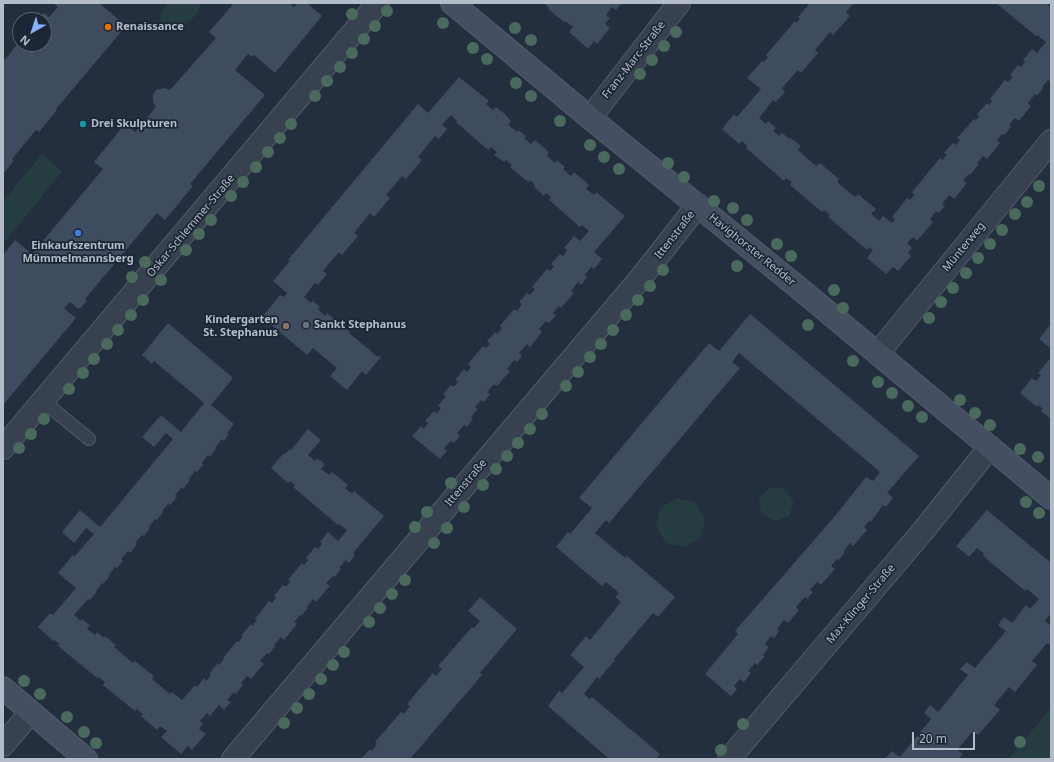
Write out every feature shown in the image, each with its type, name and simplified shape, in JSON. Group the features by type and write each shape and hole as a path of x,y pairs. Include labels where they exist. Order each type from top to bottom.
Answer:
{"street":[{"name":"Oskar-Schlemmer-Straße","path":"3,448 378,3"},
{"name":"Havighorster Redder","path":"452,3 590,118 878,353 1051,498"},
{"name":"Franz-Marc-Straße","path":"590,118 680,3"},
{"name":"Münterweg","path":"878,353 1051,141"},
{"name":"Ittenstraße","path":"233,759 639,280 698,206"},
{"name":"Max-Klinger-Straße","path":"729,759 923,531 990,447"},
{"path":"3,688 86,759"},
{"path":"3,745 31,712"}],"lane":[{"path":"43,401 89,439"}],"green space":[{"path":"166,3 202,3 193,18 182,27 172,31 166,31 161,28 160,18"},
{"path":"42,154 62,172 3,244 3,201"},
{"path":"770,487 785,489 794,502 789,516 775,521 761,513 759,498"},
{"path":"677,498 695,502 705,519 701,537 685,547 666,543 656,527 660,508"},
{"path":"1051,708 1051,759 1008,759"}],"building":[{"path":"53,3 99,3 126,26 56,109 57,110 39,132 36,130 12,159 14,161 3,174 3,62 12,51 52,52 52,14 58,7"},
{"path":"234,3 289,3 294,7 298,3 307,3 322,16 275,73 254,55 252,57 248,54 235,70 265,95 190,184 193,186 165,220 157,213 85,299 87,300 81,308 77,308 70,302 64,308 76,318 3,405 3,255 15,240 32,254 103,169 94,162 125,124 135,132 156,107 153,102 153,95 156,90 164,88 170,90 216,38 209,32"},
{"path":"544,3 622,3 616,10 612,7 606,15 610,18 605,24 610,28 597,44 594,41 588,49 569,32 573,27 565,21 564,22 548,9 549,8"},
{"path":"810,3 854,3 846,12 850,16 833,35 830,32 815,50 818,53 801,73 798,70 782,88 785,92 776,102 773,100 759,118 766,124 768,121 776,128 773,131 779,136 782,133 790,139 791,138 801,146 798,150 816,166 820,163 839,179 837,182 855,197 858,194 876,209 871,214 879,221 883,216 892,223 895,220 892,217 899,208 907,198 910,200 914,195 912,192 940,158 942,160 947,155 944,153 953,143 956,145 960,140 957,138 974,119 976,120 979,116 977,114 987,103 989,105 992,101 990,99 1005,80 1008,82 1013,77 1010,75 1018,65 1021,67 1025,62 1023,60 1032,49 1037,53 1046,42 1037,35 1036,36 996,3 1045,3 1050,6 1051,5 1051,82 1048,80 1037,96 1035,94 1028,103 1031,106 1019,121 1015,118 1009,125 1011,127 997,140 1000,143 987,159 983,156 977,163 979,164 970,175 969,174 963,180 967,183 954,199 949,195 942,204 945,206 939,213 936,211 930,219 933,222 917,241 913,237 907,243 912,248 908,253 911,256 898,271 893,267 886,274 867,258 873,250 869,247 867,250 828,217 830,215 824,210 822,212 790,185 792,182 786,178 784,181 746,148 747,146 742,141 739,144 722,129 734,114 737,117 761,89 747,78 762,61 764,62 768,57 766,55 795,21 796,23 800,19 798,17"},
{"path":"459,77 489,101 486,104 493,110 496,107 505,114 511,121 508,125 517,132 518,130 526,136 524,138 531,144 535,140 549,152 547,156 555,163 557,160 565,167 563,169 571,176 574,172 589,185 586,189 594,195 596,192 625,216 594,252 602,259 594,269 591,267 585,275 587,277 581,285 578,282 571,291 574,293 561,308 559,306 553,313 556,315 549,323 546,321 539,329 542,332 530,347 527,344 519,353 522,356 517,362 514,360 507,369 510,371 497,386 494,384 487,392 490,394 484,402 481,400 475,407 478,409 471,417 473,419 467,427 464,425 457,433 460,436 454,443 451,441 444,448 447,451 440,459 412,436 421,426 424,429 428,423 425,421 434,411 437,413 441,408 438,406 446,396 443,394 451,385 454,387 458,382 455,380 464,369 467,372 471,367 468,364 483,346 486,348 490,344 487,341 495,332 497,334 502,328 500,326 514,309 517,311 522,304 519,302 527,293 530,295 535,289 532,287 547,269 550,271 554,266 551,264 560,254 563,256 567,250 564,248 574,236 580,241 589,231 582,225 580,227 549,200 551,197 546,193 544,196 534,187 535,185 530,180 528,182 510,167 512,165 506,160 504,162 494,155 497,152 491,147 488,150 456,122 457,121 451,115 442,125 447,129 439,139 435,136 418,157 422,160 406,179 402,176 386,195 390,198 374,217 370,213 354,233 358,236 342,255 339,252 323,271 327,274 318,285 315,283 304,297 311,303 313,301 320,307 318,309 325,316 327,313 378,357 381,357 366,375 362,371 347,390 330,376 337,368 313,348 307,355 262,317 280,295 284,297 287,293 273,281 290,261 288,260 418,104 428,113"},
{"path":"750,314 919,456 887,493 893,498 886,507 883,505 871,522 870,520 864,527 867,530 853,546 850,543 839,560 837,559 831,566 835,569 821,585 817,582 810,590 813,592 807,599 805,597 796,607 799,610 788,623 784,620 777,629 779,631 774,638 771,636 765,644 769,647 763,655 765,656 757,665 755,663 748,671 751,673 744,682 740,679 734,686 737,689 731,696 705,674 738,634 735,631 835,516 866,477 873,481 880,472 739,353 732,362 740,368 609,523 606,520 595,533 625,558 627,556 675,597 658,617 653,613 599,679 597,677 584,694 590,699 592,697 660,754 656,759 609,759 548,706 559,691 562,693 584,667 570,655 586,636 590,640 621,602 615,597 619,593 606,582 602,586 556,547 568,532 570,534 592,508 579,498 709,343 719,351"},
{"path":"168,323 233,378 211,405 234,424 227,433 229,434 224,441 222,439 210,457 208,455 202,463 203,465 197,472 195,471 183,489 182,487 175,495 177,497 170,505 168,504 157,520 155,519 144,536 142,535 135,543 137,544 130,553 128,551 121,559 123,561 117,568 115,567 109,575 110,576 96,591 97,592 90,600 88,599 74,615 81,621 82,619 90,625 87,629 95,635 97,632 104,638 105,636 116,645 114,647 133,663 135,661 154,676 152,679 170,694 172,692 182,700 195,685 197,687 204,678 206,681 211,675 209,674 218,663 219,665 237,641 238,642 243,637 241,636 251,624 252,626 257,620 255,619 269,601 272,603 276,598 274,596 283,585 286,587 290,582 288,580 302,563 304,565 308,560 306,558 315,547 318,549 322,544 320,542 328,532 338,541 347,530 339,524 338,525 293,487 295,485 290,481 288,483 271,468 284,453 285,454 290,449 291,450 308,429 321,440 308,455 315,461 317,458 325,464 321,469 329,475 332,472 348,485 345,488 352,494 354,491 384,516 353,553 355,555 349,563 346,560 339,568 341,569 335,577 333,576 326,583 330,586 316,602 313,599 307,607 308,608 294,622 297,624 284,640 281,637 269,654 267,653 260,661 264,664 251,679 247,676 241,683 243,685 236,694 234,692 227,700 231,702 224,710 219,705 210,716 207,713 200,721 203,724 199,729 206,734 192,750 188,746 181,754 161,737 167,731 160,726 157,730 141,716 143,714 137,709 135,711 103,685 105,682 98,677 97,678 58,646 60,644 54,640 53,641 38,627 50,613 53,615 76,588 58,573 94,534 86,528 74,543 62,532 80,510 100,527 173,439 166,433 154,447 142,437 161,415 181,432 204,403 154,361 152,364 142,355"},
{"path":"1051,324 1051,349 1039,339"},
{"path":"1051,357 1051,419 1041,411 1043,409 1038,405 1037,407 1020,393 1032,378 1036,381 1041,375 1038,373"},
{"path":"987,510 1051,563 1051,613 1045,621 1051,626 1051,646 1047,643 1032,661 1037,665 1015,692 1009,687 994,705 1000,710 978,735 973,731 957,750 963,754 958,759 887,759 886,758 892,751 900,757 931,719 924,713 930,705 938,712 968,675 960,669 967,662 975,668 1006,631 998,625 1004,617 1012,623 1026,605 1030,609 1039,599 1027,589 1025,591 983,556 984,554 977,548 969,557 956,546"},
{"path":"480,597 517,629 480,673 482,675 410,759 361,759 370,749 372,751 377,744 375,742 401,712 404,714 410,706 407,704 433,673 436,676 442,669 438,666 472,627 474,628 480,621 468,611"}],"place":[{"name":"Renaissance","path":"108,27"},
{"name":"Drei Skulpturen","path":"83,124"},
{"name":"Einkaufszentrum Mümmelmannsberg","path":"78,233"},
{"name":"Sankt Stephanus","path":"306,325"},
{"name":"Kindergarten St. Stephanus","path":"286,326"}]}
